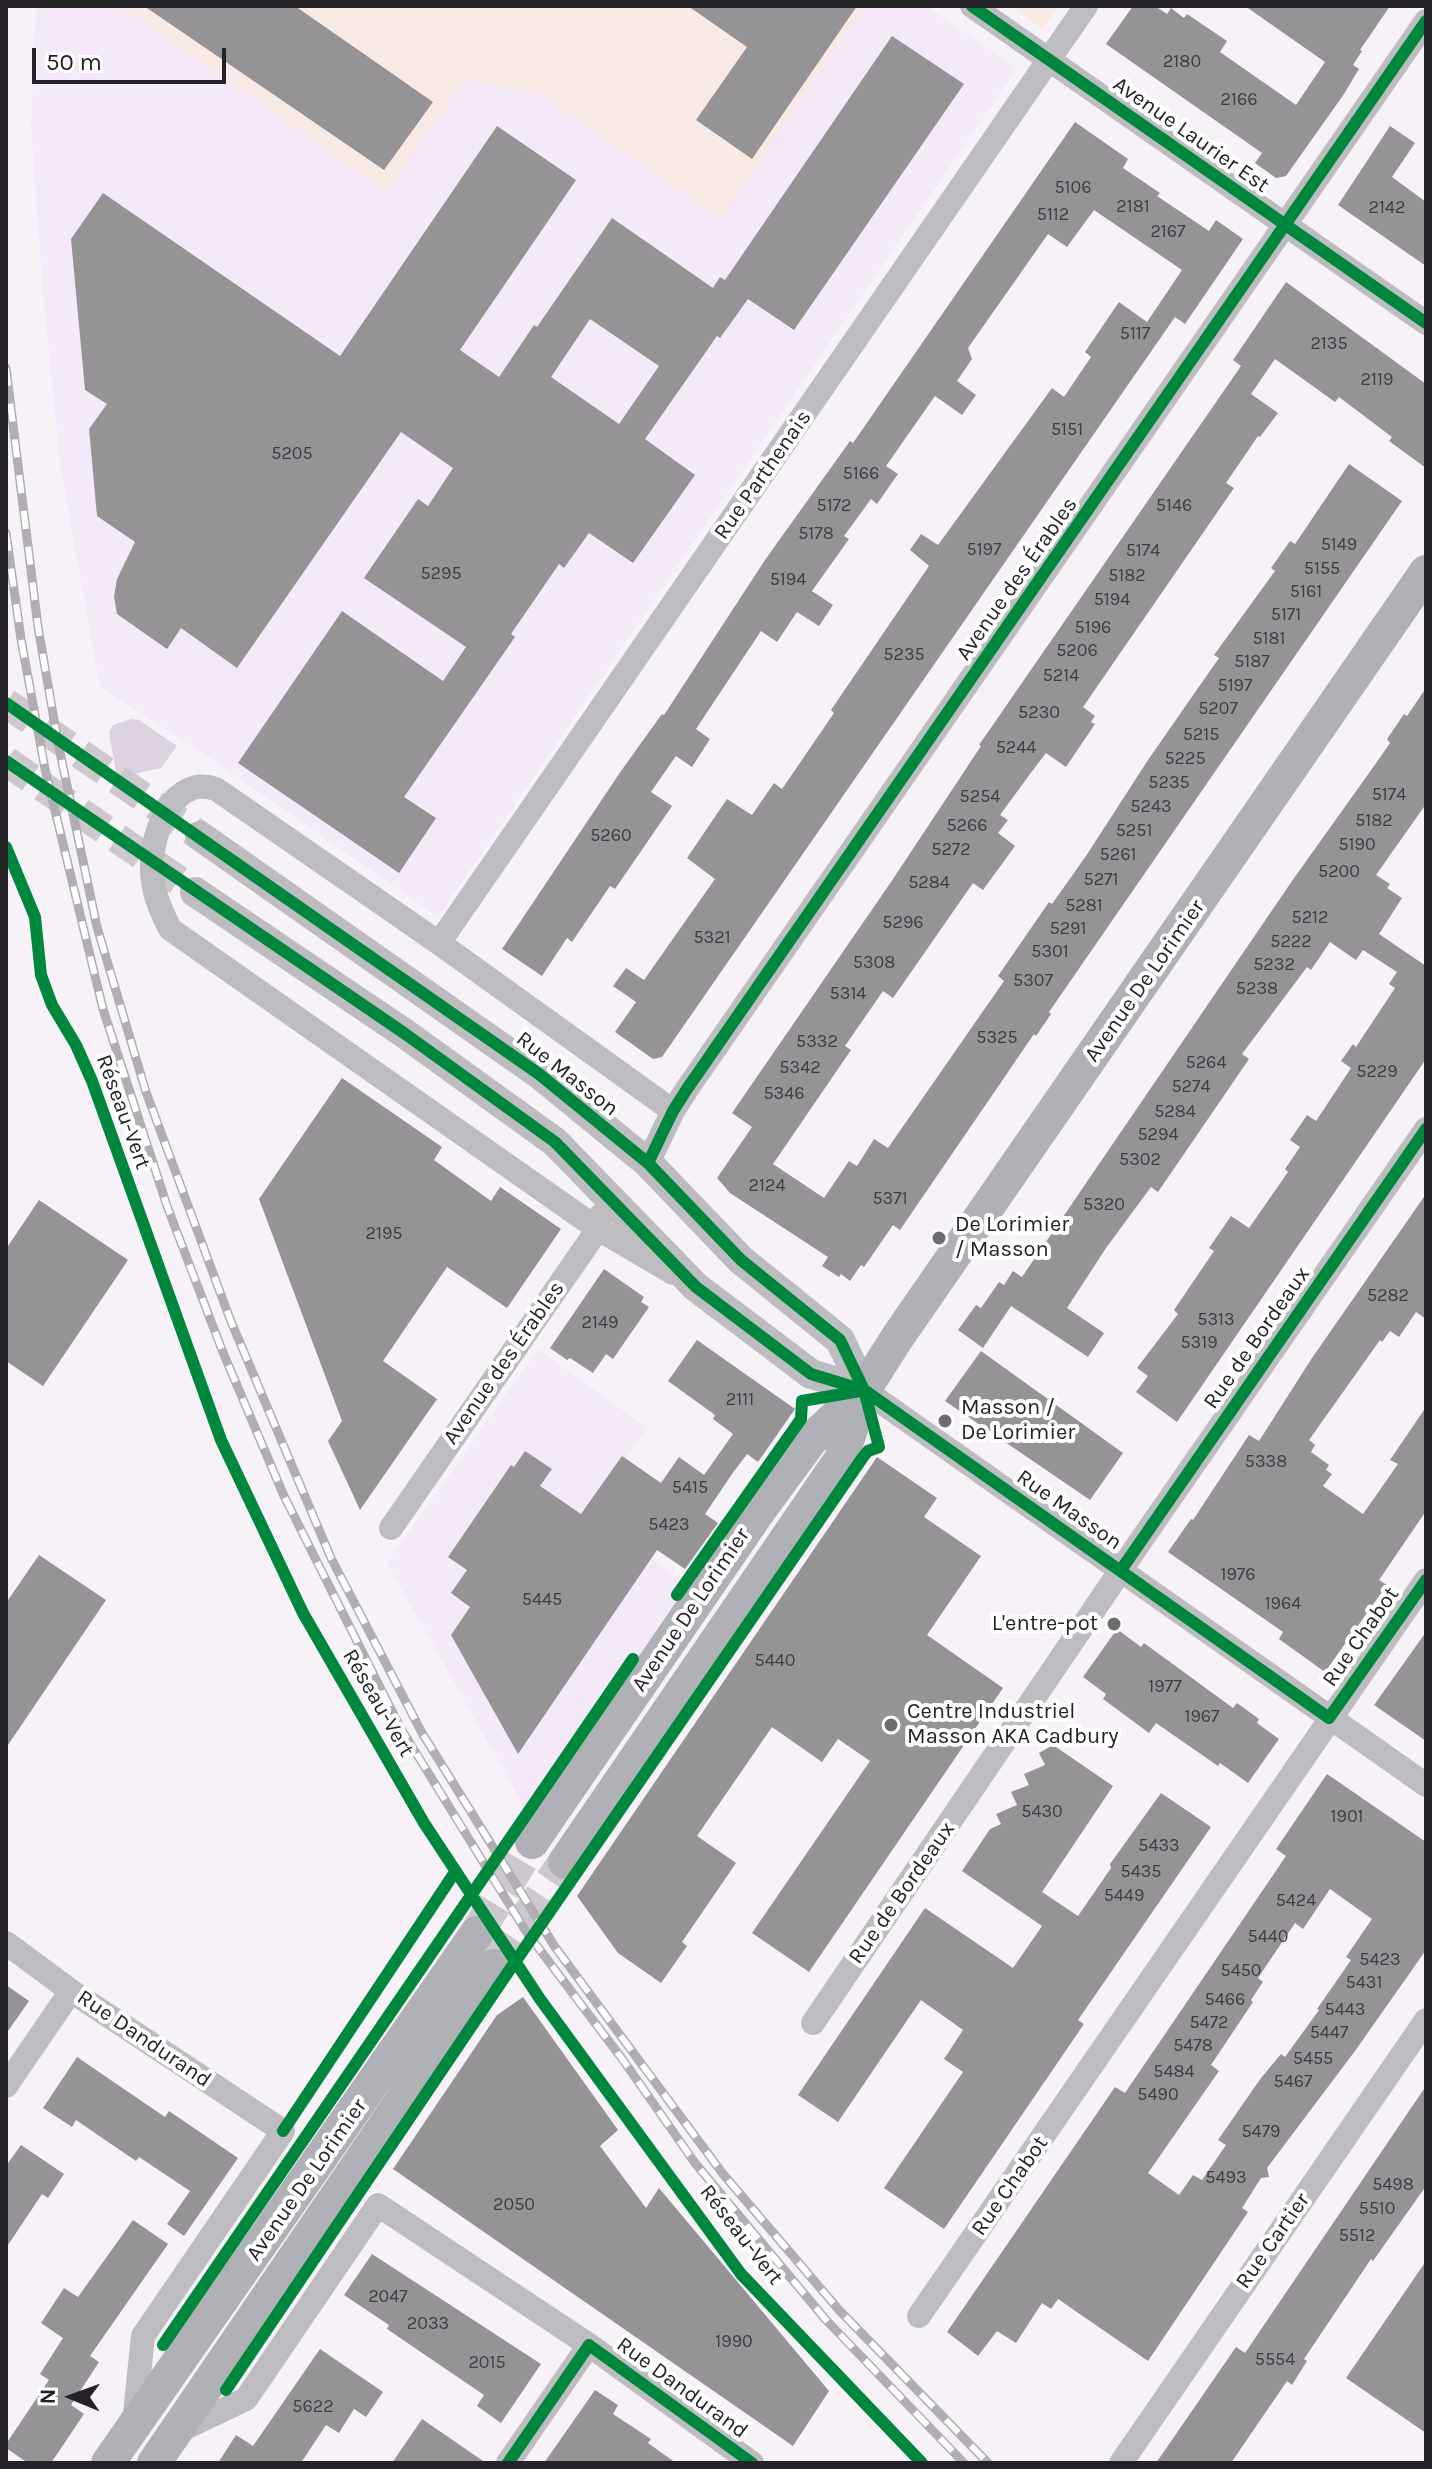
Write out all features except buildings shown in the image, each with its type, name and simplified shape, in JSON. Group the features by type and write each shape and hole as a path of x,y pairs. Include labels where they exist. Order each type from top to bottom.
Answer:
{"main road":[{"name":"Avenue De Lorimier","path":"565,1862 841,1459 864,1390 897,1338 1426,572"},
{"name":"Avenue De Lorimier","path":"532,1842 777,1485 811,1440 864,1390"},
{"name":"Avenue De Lorimier","path":"108,2463 477,1933"},
{"name":"Avenue De Lorimier","path":"154,2463 494,1966"}],"street":[{"name":"Avenue Laurier Est","path":"972,6 1426,323"},
{"name":"Rue Parthenais","path":"439,943 1086,6"},
{"name":"Avenue des Érables","path":"648,1163 673,1111 1426,21"},
{"name":"Rue Masson","path":"673,1111 439,943 216,789 202,784 189,787 172,803 154,837 151,870 156,900 170,929 598,1229 696,1287 811,1374 864,1390 1426,1785"},
{"name":"Rue Masson","path":"200,836 539,1074 648,1163 741,1260 840,1340 864,1390"},
{"name":"Rue Masson","path":"195,892 404,1033 555,1142 696,1287"},
{"name":"Rue de Bordeaux","path":"813,2023 1426,1129"},
{"name":"Avenue des Érables","path":"391,1528 598,1229 607,1195"},
{"name":"Rue Chabot","path":"919,2316 1426,1580"},
{"name":"Rue Dandurand","path":"6,1943 71,1991 283,2131"},
{"path":"6,2086 71,1991"},
{"name":"Rue Cartier","path":"1121,2463 1426,2020"},
{"name":"Avenue De Lorimier","path":"134,2425 143,2336 283,2131"},
{"name":"Avenue De Lorimier","path":"175,2433 246,2399 378,2205"},
{"name":"Rue Dandurand","path":"378,2205 589,2345 752,2463"},
{"path":"508,2463 589,2345"}],"shaded area":[{"path":"36,6 121,6 386,191 464,80 541,94 720,219 864,6 926,6 1017,68 438,917 204,754 100,687 60,465 42,284 31,124"},
{"path":"121,6 864,6 720,219 541,94 465,80 386,191"},
{"path":"1010,6 1058,6 1043,29"},
{"path":"131,719 139,720 177,746 161,768 117,778 109,732 113,725"},
{"path":"538,1349 647,1428 589,1512 690,1587 527,1812 387,1563"}],"tunnel":[{"path":"6,703 200,836"},
{"path":"6,761 195,892"},
{"path":"477,1933 532,1842"},
{"path":"494,1966 565,1862"}],"railway":[{"path":"6,368 38,627 58,743 97,927 146,1092 230,1319 331,1558 422,1733 555,1947 723,2174 839,2310 988,2463"},
{"path":"6,533 21,639 45,769 103,1009 167,1206 222,1350 284,1496 400,1727 525,1930 623,2060 695,2163 826,2320 964,2463"}],"cycle path":[{"path":"972,6 1426,323"},
{"path":"648,1163 687,1089 1426,21"},
{"path":"6,703 539,1074 648,1163 741,1260 840,1340 864,1390 879,1447 868,1451 863,1457 504,1978 226,2390"},
{"path":"6,761 404,1033 555,1142 696,1287 811,1374 864,1390 1329,1718 1426,1580"},
{"name":"Réseau-Vert","path":"6,847 35,917 41,975 52,1005 76,1045 92,1081 221,1440 303,1613 424,1823 540,1999 741,2274 922,2463"},
{"path":"1121,1570 1426,1129"},
{"path":"677,1595 801,1419 802,1401 860,1391"},
{"path":"163,2345 633,1659"},
{"path":"283,2131 455,1872"},
{"path":"508,2463 589,2345 752,2463"}],"place":[{"name":"De Lorimier / Masson","path":"939,1238"},
{"name":"Masson / De Lorimier","path":"945,1421"},
{"name":"L'entre-pot","path":"1114,1624"},
{"name":"Centre Industriel Masson AKA Cadbury","path":"891,1725"}]}
